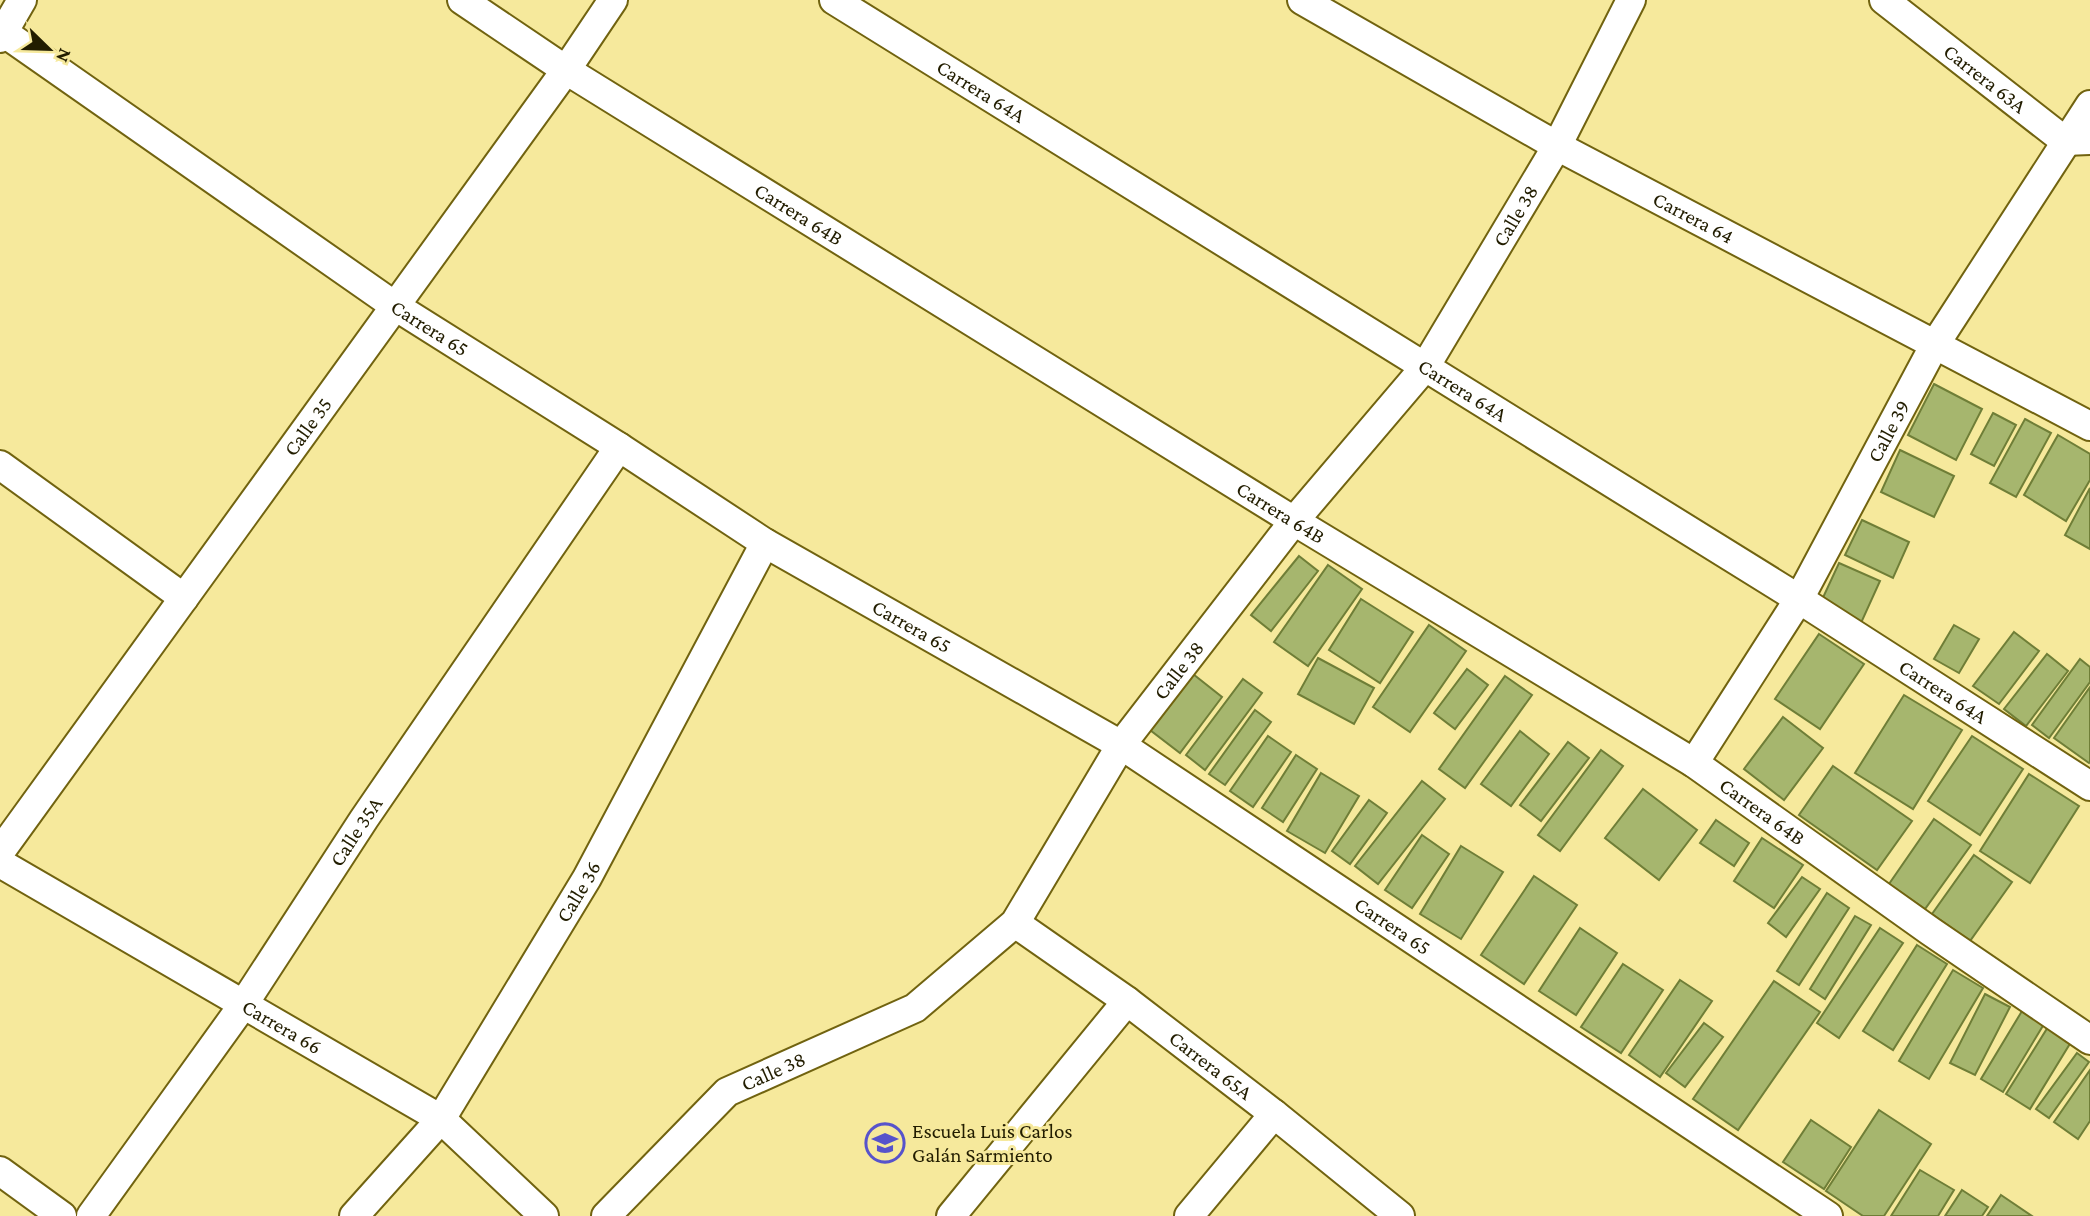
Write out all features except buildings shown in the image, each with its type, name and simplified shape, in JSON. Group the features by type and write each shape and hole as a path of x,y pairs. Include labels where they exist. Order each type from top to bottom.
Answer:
{"street":[{"path":"1,33 22,0"},
{"name":"Carrera 64B","path":"462,0 566,70 1294,521 1694,764 2090,1040"},
{"name":"Calle 35","path":"0,852 566,70 613,0"},
{"name":"Carrera 64A","path":"834,0 1799,599 2090,786"},
{"name":"Carrera 64","path":"1302,0 1557,146 2090,426"},
{"name":"Calle 38","path":"606,1216 727,1092 915,1008 1015,923 1121,745 1294,521 1425,367 1557,146 1631,0"},
{"name":"Carrera 63A","path":"1884,0 2078,141"},
{"name":"Carrera 65","path":"1,33 395,306 765,543 1121,745 1828,1216"},
{"name":"Calle 39","path":"1694,764 1799,599 1934,346 2078,141 2090,105"},
{"name":"Calle 35A","path":"91,1216 243,1005 363,819 619,447"},
{"path":"0,465 184,598"},
{"name":"Calle 36","path":"354,1216 441,1119 587,878 765,543"},
{"name":"Carrera 66","path":"0,863 441,1119 544,1216"},
{"name":"Carrera 65A","path":"1015,923 1126,1001 1274,1114 1400,1216"},
{"path":"951,1216 1126,1001"},
{"path":"1189,1216 1274,1114"},
{"path":"0,1171 62,1216"}],"place":[{"name":"Escuela Luis Carlos Galán Sarmiento","path":"885,1143"}]}
